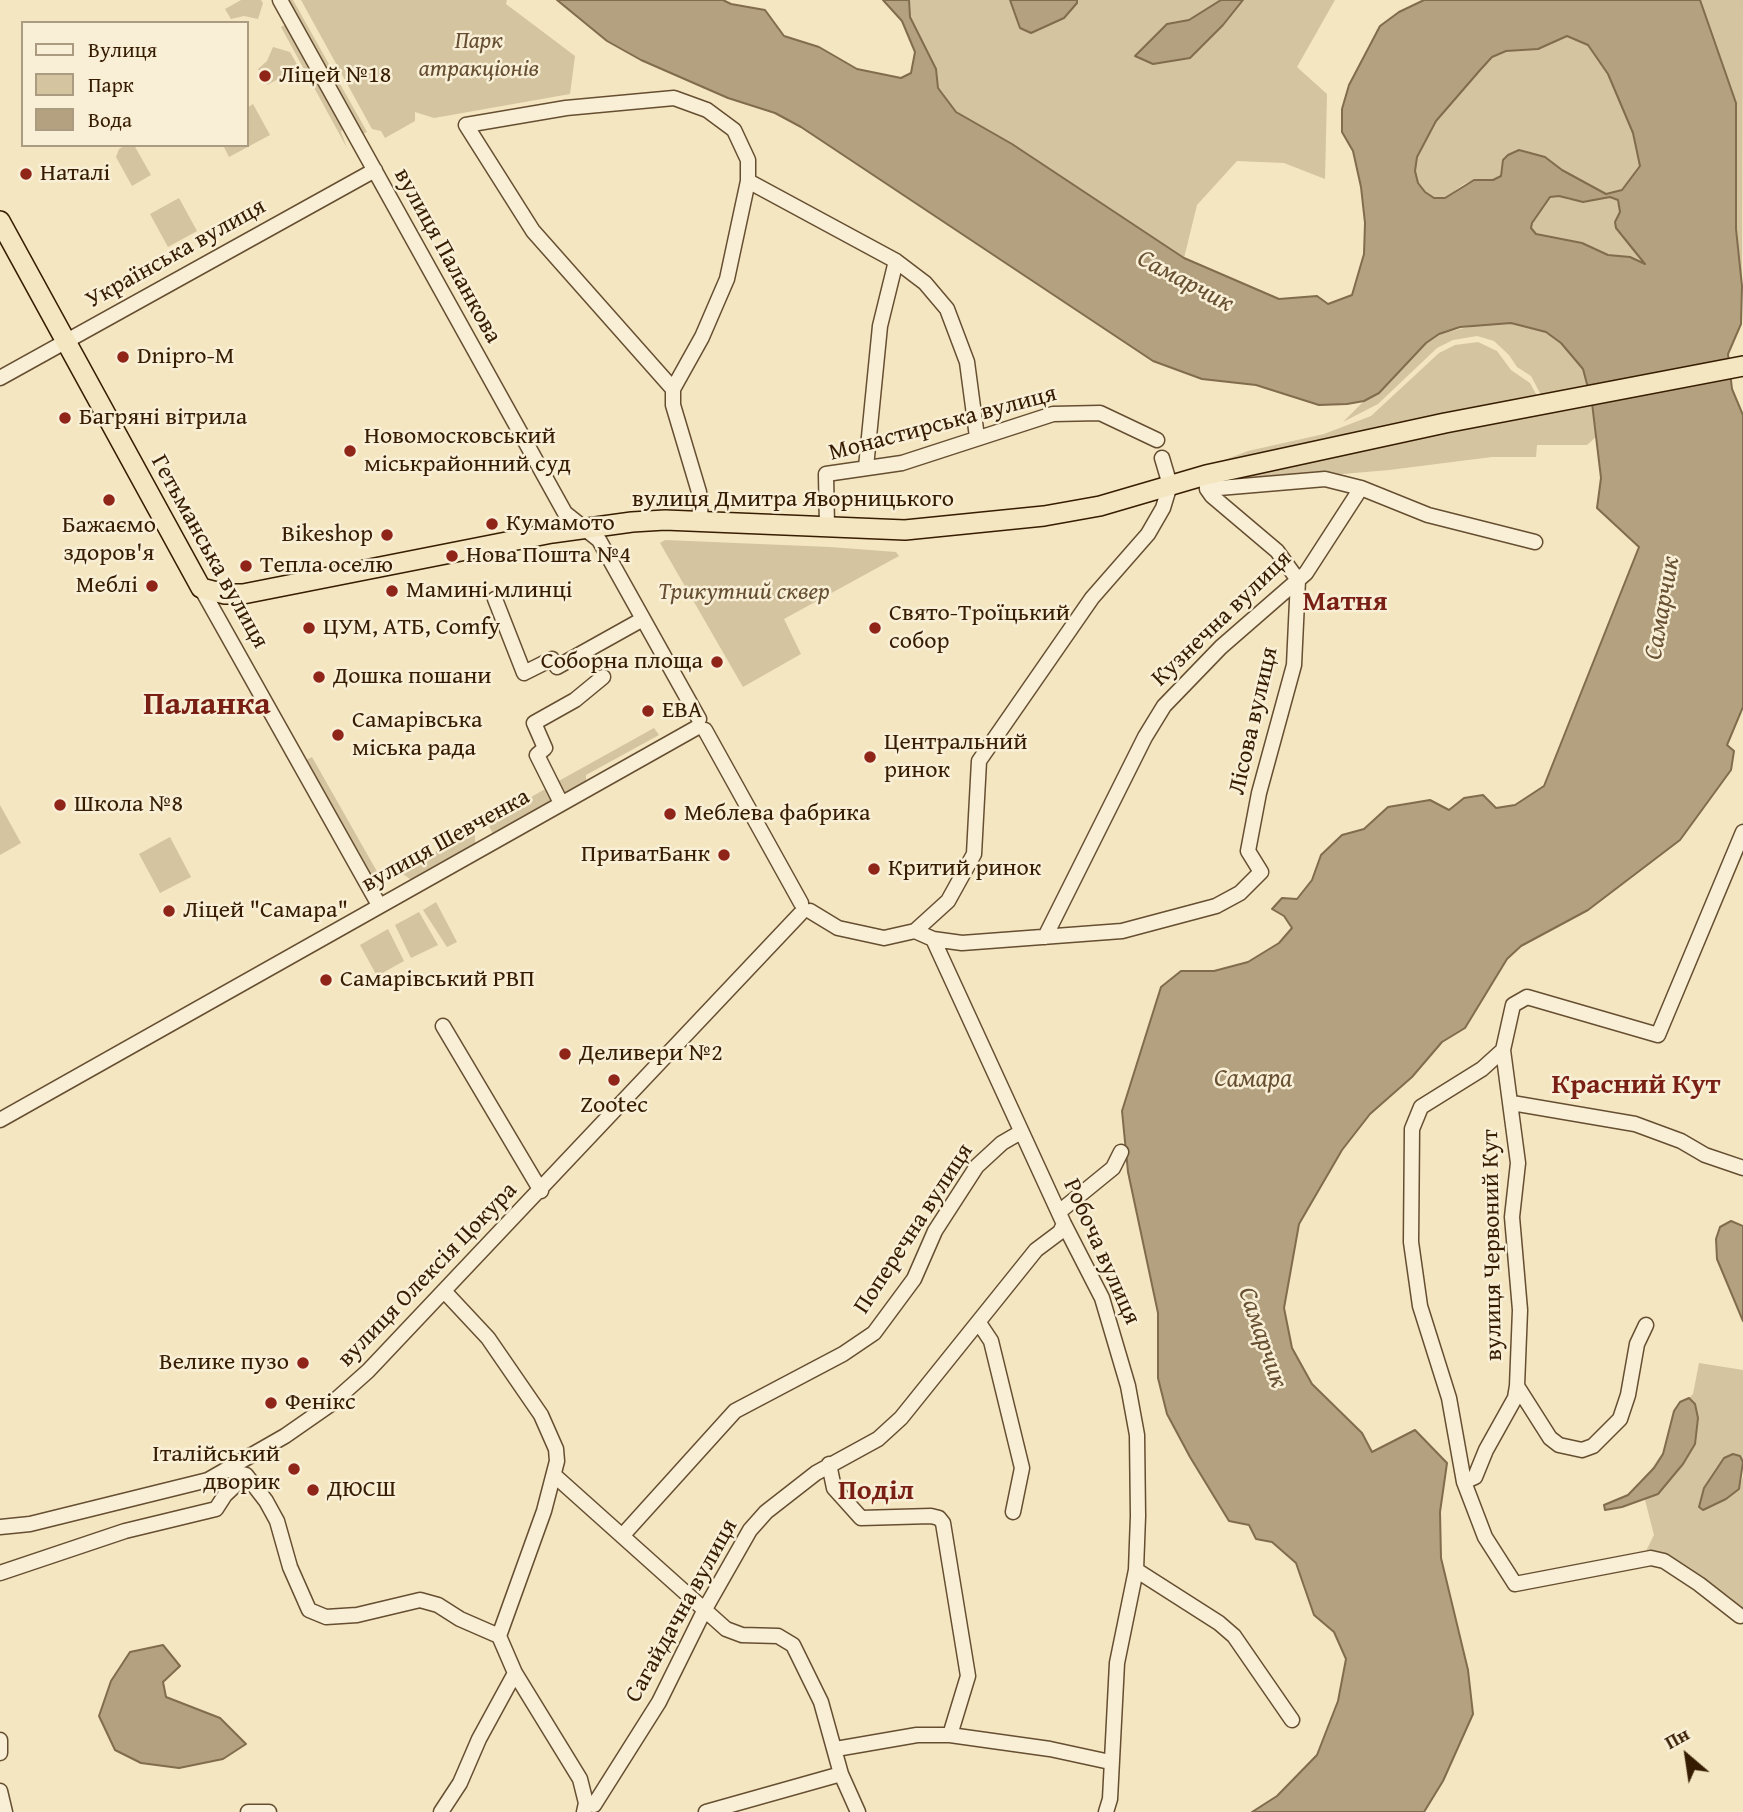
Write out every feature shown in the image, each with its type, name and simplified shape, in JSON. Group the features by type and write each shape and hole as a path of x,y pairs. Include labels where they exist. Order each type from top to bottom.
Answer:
{"highway":[{"name":"Гетьманська вулиця","path":"0,221 201,588"},
{"name":"вулиця Дмитра Яворницького","path":"201,588 212,593 243,594 581,529 632,522 701,521 905,530 998,523 1100,506 1170,485 1207,482 1505,412 1743,366"}],"street":[{"name":"вулиця Паланкова","path":"280,0 565,513 581,529"},
{"path":"673,389 533,231 466,125 566,108 674,98 707,110 734,130 748,160 748,181 727,279 702,337 673,389 673,405 699,492 701,521"},
{"name":"Українська вулиця","path":"0,378 374,170"},
{"path":"748,181 896,261 925,283 947,309 967,362 977,437"},
{"path":"866,467 880,326 896,261"},
{"name":"Монастирська вулиця","path":"827,527 826,474 902,463 1053,414 1100,413 1136,427 1157,440"},
{"path":"581,529 599,540 804,909 838,928 884,938 915,931 948,901 974,854 979,761 1092,598 1148,534 1163,508 1170,485 1162,458"},
{"path":"1207,482 1325,479 1361,488 1428,515 1535,542"},
{"path":"1207,482 1277,551 1298,580"},
{"name":"Кузнечна вулиця","path":"1045,937 1145,737 1164,706 1221,647 1298,580 1319,555 1361,488"},
{"name":"Лісова вулиця","path":"1045,937 1122,931 1216,906 1240,893 1261,872 1248,851 1259,793 1294,665 1298,580"},
{"name":"Гетьманська вулиця","path":"201,588 379,905"},
{"path":"495,599 524,673 552,659 557,667 643,619"},
{"path":"561,803 537,755 545,748 534,723 575,700 603,677"},
{"name":"вулиця Шевченка","path":"0,1120 700,726"},
{"name":"вулиця Червоний Кут","path":"1464,1482 1475,1477 1486,1450 1515,1398 1517,1386 1520,1310 1512,1217 1518,1163 1503,1050 1513,1005 1527,997 1658,1035 1743,832"},
{"name":"вулиця Олексія Цокура","path":"0,1527 30,1524 208,1480 285,1436 349,1388 541,1191 804,909"},
{"path":"915,931 933,939 962,943 1045,937"},
{"name":"Робоча вулиця","path":"933,939 1061,1218 1102,1298 1128,1386 1137,1435 1139,1479 1136,1570 1117,1662 1106,1812"},
{"path":"443,1026 541,1191"},
{"path":"1503,1050 1482,1069 1421,1107 1412,1129 1411,1242 1416,1277 1428,1334 1449,1398 1464,1482 1485,1537 1515,1584 1651,1558 1664,1561 1740,1616"},
{"name":"вулиця Червоний Кут","path":"1512,1103 1635,1124 1681,1141 1705,1155 1743,1168"},
{"name":"Поперечна вулиця","path":"622,1536 735,1411 843,1354 874,1333 914,1279 935,1231 977,1166 995,1149 1021,1132"},
{"name":"Сагайдачна вулиця","path":"592,1808 659,1703 705,1609 750,1530 766,1512 829,1464 878,1439 901,1418 1036,1250 1060,1232 1061,1218 1112,1168 1121,1152"},
{"path":"228,1470 246,1475 277,1521 290,1567 309,1610 326,1617 357,1615 420,1600 438,1605 460,1619 499,1636 528,1559 554,1475 556,1449 541,1415 488,1338 444,1292"},
{"path":"979,1323 991,1341 1022,1468 1013,1512"},
{"name":"вулиця Червоний Кут","path":"1517,1386 1550,1438 1559,1445 1582,1450 1593,1446 1620,1419 1628,1395 1637,1344 1646,1325"},
{"path":"829,1464 834,1488 861,1518 931,1516 939,1518 943,1523 968,1676 950,1735"},
{"path":"0,1573 125,1531 216,1509 225,1494 246,1475"},
{"path":"554,1475 726,1629 742,1635 778,1636 793,1645 821,1702 841,1774 857,1809 871,1812"},
{"path":"1136,1570 1219,1623 1234,1636 1292,1720"},
{"name":"Сагайдачна вулиця","path":"499,1636 515,1673 580,1779 592,1808"},
{"path":"441,1812 460,1783 479,1739 515,1673"},
{"path":"836,1749 917,1735 950,1735 1050,1749 1110,1762"},
{"path":"0,1740 0,1753"},
{"path":"706,1812 841,1774"},
{"path":"0,1791 5,1812"},
{"path":"248,1812 269,1812"}],"green space":[{"path":"241,0 261,0 263,3 258,19 244,16 231,19 225,9"},
{"path":"285,0 293,0 367,132 360,135"},
{"name":"Парк атракціонів","path":"301,0 507,0 506,4 575,56 570,94 434,118 415,112 415,121 385,138 381,131 372,129"},
{"path":"909,0 1010,0 1020,28 1064,18 1077,0 1221,0 1189,20 1167,24 1136,55 1153,64 1190,58 1223,25 1243,0 1335,0 1297,67 1327,94 1325,179 1284,163 1237,161 1197,205 1184,258 1012,144 956,112 938,88 910,17"},
{"path":"1700,0 1743,0 1742,286 1736,229 1736,103"},
{"path":"288,23 344,125 341,132 347,148 281,27"},
{"path":"1567,36 1588,45 1608,74 1633,133 1640,166 1622,190 1606,194 1562,170 1545,157 1503,169 1501,176 1493,180 1474,180 1464,184 1445,198 1433,198 1425,192 1418,183 1415,171 1417,157 1436,121 1481,69 1492,57 1506,51 1538,49"},
{"path":"273,47 290,52 299,68 267,85 258,69 267,61"},
{"path":"253,104 270,135 248,147 248,107"},
{"path":"135,147 151,175 132,186 116,157 119,149"},
{"path":"224,147 248,147 229,157"},
{"path":"1559,196 1570,200 1610,197 1618,200 1620,212 1615,222 1616,228 1646,265 1608,255 1582,243 1536,234 1531,228 1532,223 1550,197"},
{"path":"179,198 197,231 168,247 150,214"},
{"path":"1485,323 1511,323 1546,332 1561,343 1583,369 1589,386 1541,395 1531,376 1517,367 1494,341 1477,336 1453,340 1437,348 1378,404 1343,422 1364,401 1379,393 1426,343 1439,334"},
{"path":"1478,342 1497,351 1511,370 1530,383 1537,396 1216,463 1248,451 1324,434 1371,416 1439,353 1455,345"},
{"path":"1592,403 1596,437 1587,445 1537,445 1536,457 1492,457 1389,470 1250,482 1230,479"},
{"name":"Трикутний сквер","path":"665,540 830,547 896,552 899,556 784,619 801,654 743,687 660,543"},
{"path":"654,728 659,735 586,775 586,782 567,793 559,790 555,783"},
{"path":"312,757 379,875 370,880 304,761"},
{"path":"547,788 553,799 551,801 493,834 487,822"},
{"path":"0,805 21,843 0,855"},
{"path":"472,831 475,847 413,881 400,872"},
{"path":"170,837 191,877 160,893 139,854"},
{"path":"436,902 457,942 447,947 423,910"},
{"path":"419,912 438,945 411,958 395,925"},
{"path":"388,929 404,961 377,976 360,945"},
{"path":"1699,1363 1743,1370 1743,1462 1740,1456 1716,1468 1699,1506 1739,1489 1743,1476 1743,1612 1730,1597 1660,1555 1645,1553 1654,1535 1645,1500 1635,1499 1644,1480 1695,1404 1689,1398 1693,1394"}],"water":[{"name":"Самара","path":"557,0 723,0 765,10 784,36 819,47 857,69 901,78 911,73 915,52 902,21 883,0 909,0 910,17 936,69 938,88 956,112 1012,144 1184,258 1279,299 1317,296 1328,304 1352,295 1364,254 1365,223 1361,187 1353,151 1342,132 1342,109 1349,85 1380,26 1399,12 1424,0 1700,0 1736,103 1736,229 1742,286 1741,324 1728,354 1732,389 1743,415 1743,707 1727,745 1734,751 1731,770 1680,840 1588,910 1521,946 1507,959 1465,1028 1442,1042 1412,1077 1370,1114 1342,1150 1299,1224 1284,1308 1292,1348 1312,1384 1362,1433 1372,1452 1415,1430 1447,1463 1440,1512 1441,1558 1468,1670 1473,1714 1443,1781 1424,1812 1252,1812 1277,1796 1317,1755 1338,1701 1346,1659 1334,1632 1314,1615 1296,1563 1272,1542 1256,1539 1249,1525 1229,1521 1167,1414 1158,1378 1158,1313 1128,1172 1122,1111 1161,987 1181,971 1214,971 1248,962 1279,943 1292,928 1284,916 1272,909 1282,898 1297,899 1312,880 1321,855 1342,835 1364,829 1388,807 1430,800 1449,810 1464,798 1483,795 1496,808 1515,805 1544,786 1639,547 1597,508 1601,478 1592,403 1583,369 1561,343 1546,332 1511,323 1460,327 1439,334 1426,343 1379,393 1364,401 1319,405 1256,385 1202,379 1153,361 801,127 775,113 728,98 641,60 607,41","holes":["1567,36 1588,45 1608,74 1633,133 1640,166 1622,190 1606,194 1562,170 1545,157 1519,150 1503,160 1501,176 1493,180 1474,180 1445,198 1434,198 1425,192 1418,183 1415,171 1417,157 1436,121 1481,69 1492,57 1506,51 1538,49","1559,196 1583,202 1610,197 1618,200 1620,212 1615,222 1616,228 1645,264 1630,257 1608,255 1582,243 1536,234 1531,228 1532,223 1550,197"]},
{"path":"1010,0 1077,0 1077,3 1064,18 1031,33 1020,28"},
{"path":"1221,0 1243,0 1223,25 1190,58 1153,64 1135,56 1167,24 1189,20"},
{"path":"1731,1221 1743,1226 1743,1321 1717,1259 1716,1239 1720,1227"},
{"path":"1689,1398 1695,1404 1698,1418 1695,1444 1683,1464 1658,1494 1605,1510 1604,1505 1628,1495 1654,1468 1663,1454 1674,1411 1680,1402"},
{"path":"1733,1454 1740,1456 1743,1462 1739,1489 1703,1510 1699,1507 1704,1488 1724,1458"},
{"path":"163,1645 180,1666 163,1682 166,1697 220,1718 246,1744 223,1759 179,1768 141,1763 115,1750 99,1716 111,1681 130,1652"}],"place":[{"name":"Ліцей №18","path":"265,76"},
{"name":"Наталі","path":"26,174"},
{"name":"Dnipro-M","path":"123,357"},
{"name":"Багряні вітрила","path":"65,418"},
{"name":"Новомосковський міськрайонний суд","path":"350,451"},
{"name":"Бажаємо здоров'я","path":"109,500"},
{"name":"Кумамото","path":"492,524"},
{"name":"Bikeshop","path":"387,535"},
{"name":"Нова Пошта №4","path":"452,556"},
{"name":"Тепла оселю","path":"246,566"},
{"name":"Меблі","path":"152,586"},
{"name":"Мамині млинці","path":"392,591"},
{"name":"ЦУМ, АТБ, Comfy","path":"309,628"},
{"name":"Свято-Троїцький собор","path":"875,628"},
{"name":"Соборна площа","path":"717,662"},
{"name":"Дошка пошани","path":"319,677"},
{"name":"ЕВА","path":"648,711"},
{"name":"Самарівська міська рада","path":"338,735"},
{"name":"Центральний ринок","path":"870,757"},
{"name":"Школа №8","path":"60,805"},
{"name":"Меблева фабрика","path":"670,814"},
{"name":"ПриватБанк","path":"724,855"},
{"name":"Критий ринок","path":"874,869"},
{"name":"Ліцей \"Самара\"","path":"169,911"},
{"name":"Самарівський РВП","path":"326,980"},
{"name":"Деливери №2","path":"565,1054"},
{"name":"Zootec","path":"614,1080"},
{"name":"Велике пузо","path":"303,1363"},
{"name":"Фенікс","path":"271,1403"},
{"name":"Італійський дворик","path":"294,1469"},
{"name":"ДЮСШ","path":"313,1490"}],"district":[{"name":"Матня","path":"1345,603"},
{"name":"Паланка","path":"207,706"},
{"name":"Красний Кут","path":"1636,1086"},
{"name":"Поділ","path":"876,1492"}],"water label":[{"name":"Самарчик","path":"1185,282"},
{"name":"Самарчик","path":"1663,608"},
{"name":"Самарчик","path":"1262,1338"}]}
